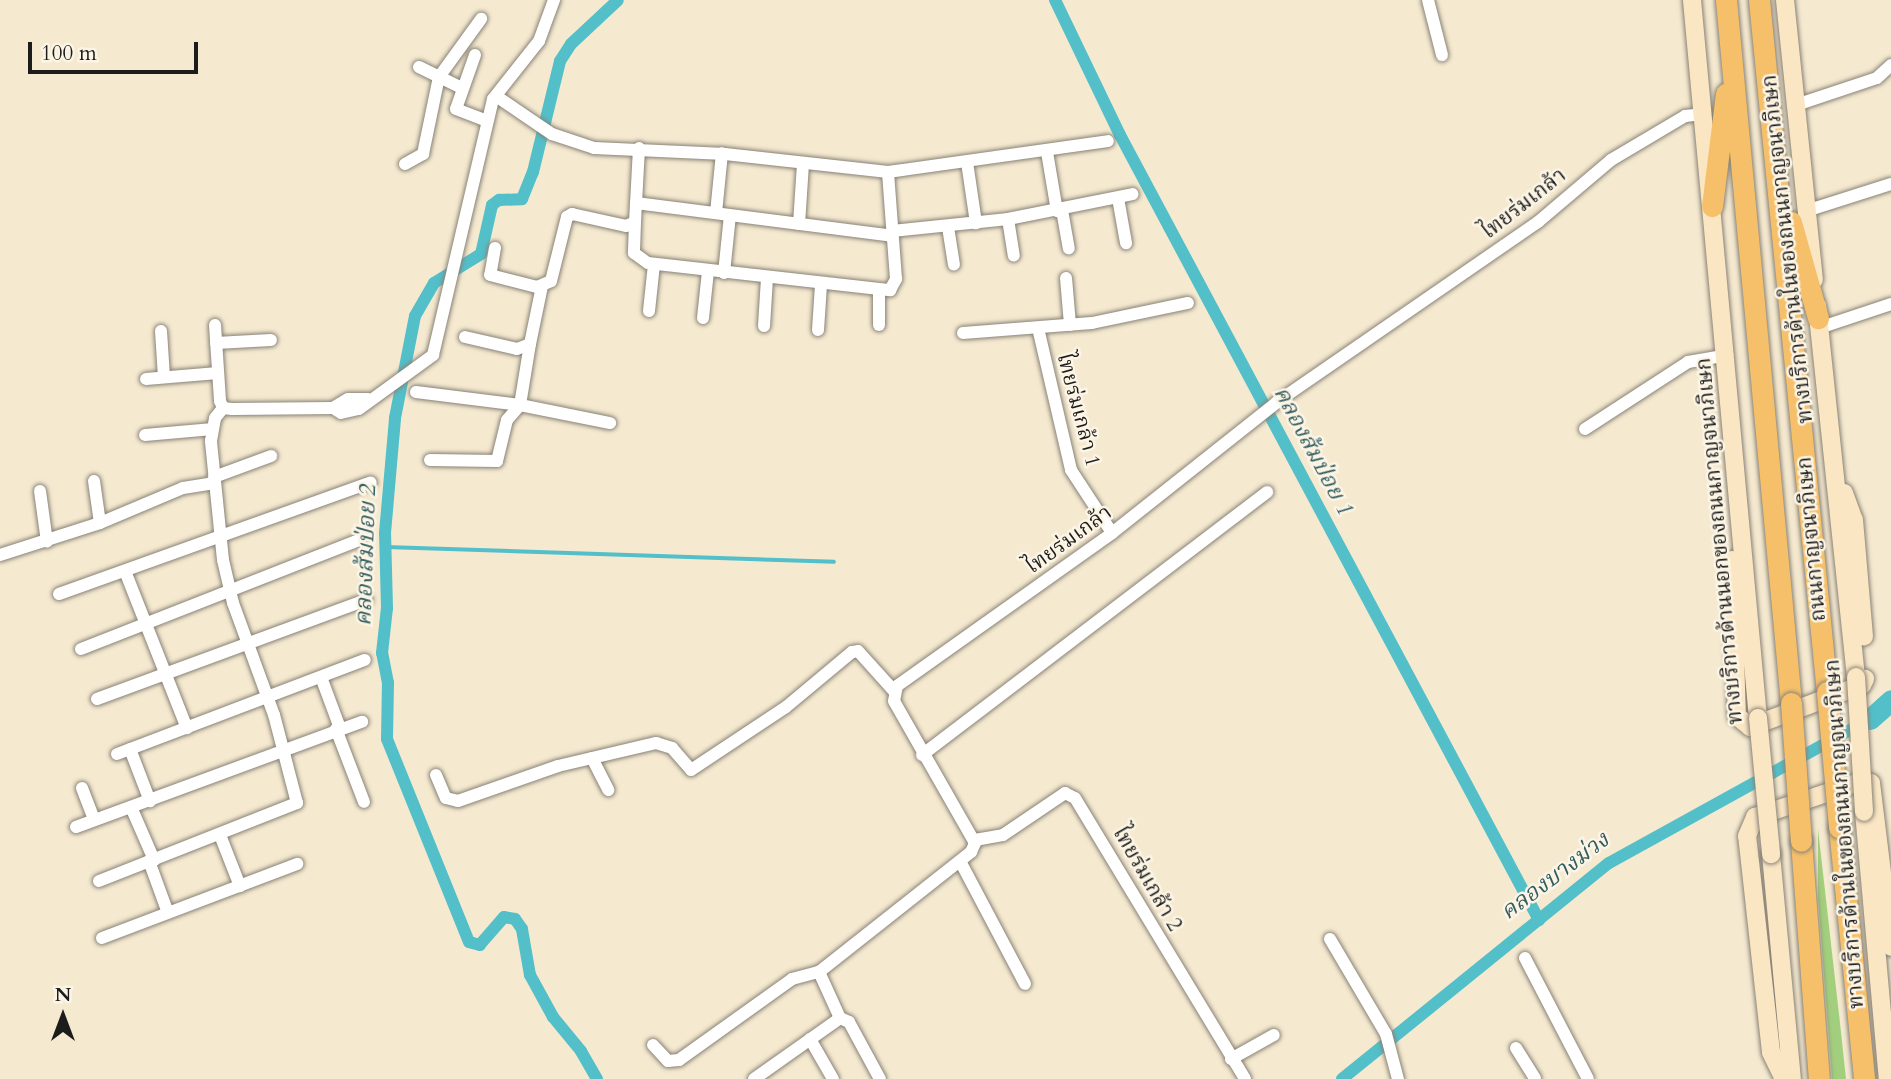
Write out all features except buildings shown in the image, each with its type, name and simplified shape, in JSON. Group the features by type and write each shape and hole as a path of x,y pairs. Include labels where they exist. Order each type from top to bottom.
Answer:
{"highway":[{"name":"ถนนกาญจนาภิเษก","path":"1726,0 1791,704 1819,1079"},
{"name":"ถนนกาญจนาภิเษก","path":"1759,0 1864,1079"},
{"path":"1712,206 1731,52"},
{"path":"1776,166 1819,323"}],"main road":[{"name":"ทางบริการด้านนอกของถนนกาญจนาภิเษก","path":"1692,0 1792,1079"},
{"name":"ทางบริการด้านในของถนนกาญจนาภิเษก","path":"1785,0 1856,677 1864,812 1888,1062"},
{"path":"1737,490 1732,542 1737,716 1750,727 1863,685 1866,678 1854,520 1831,456"},
{"path":"1784,1079 1771,1052 1749,824 1755,817 1850,785 1871,783 1889,896 1891,947"}],"street":[{"path":"223,408 333,408 341,413 351,411 433,355 487,121 496,96 539,41 554,0"},
{"path":"1428,0 1442,54"},
{"path":"405,164 423,154 439,76 481,19"},
{"path":"475,55 456,109 487,121"},
{"path":"1796,105 1877,78 1891,65"},
{"path":"419,66 462,88"},
{"path":"496,96 552,134 594,148 722,153 888,172 1047,152 1108,141"},
{"name":"ไทยร่มเกล้า","path":"894,691 1112,533 1277,402 1538,222 1611,160 1685,116 1703,114"},
{"path":"639,148 634,253 654,264 879,292 895,287 888,172"},
{"path":"1047,152 1069,248"},
{"path":"716,213 722,153"},
{"path":"967,162 976,223"},
{"path":"799,224 803,163"},
{"path":"1806,211 1891,184"},
{"path":"636,203 892,234 1008,219 1133,194"},
{"path":"1118,198 1126,243"},
{"path":"495,248 490,275 541,286 551,281 567,217 572,214 626,226 635,222"},
{"path":"724,273 730,215"},
{"path":"1008,219 1014,256"},
{"path":"948,227 954,265"},
{"path":"649,311 654,264"},
{"path":"704,318 708,271"},
{"path":"764,326 767,278"},
{"path":"1066,278 1070,325"},
{"path":"818,330 821,285"},
{"path":"430,460 497,461 507,420 520,405 541,286"},
{"path":"879,292 880,325"},
{"path":"963,333 1070,325 1188,303"},
{"path":"1819,323 1891,304"},
{"path":"99,881 297,803 284,748 230,592 220,537 213,429 223,408 215,325"},
{"name":"ไทยร่มเกล้า 1","path":"1038,328 1071,470 1112,533"},
{"path":"161,331 164,377"},
{"path":"465,337 517,349 530,344"},
{"path":"216,342 271,340"},
{"path":"1585,429 1688,362 1727,355"},
{"path":"146,379 218,373"},
{"path":"416,393 520,405 610,423"},
{"path":"145,435 213,429"},
{"path":"0,555 100,523 183,488 215,480 271,456"},
{"path":"94,481 100,523"},
{"path":"59,594 371,482"},
{"path":"40,491 47,542"},
{"path":"922,755 1267,492"},
{"path":"80,649 359,540"},
{"path":"125,571 187,728"},
{"path":"97,699 366,600"},
{"path":"436,775 446,797 458,801 592,758 665,744 687,769 697,768 786,707 852,652 858,652 894,691 894,701 922,755 975,840 971,852 819,972 792,979 679,1060 668,1061 653,1045"},
{"path":"117,754 365,660"},
{"path":"321,677 364,802"},
{"path":"76,827 284,748 362,722"},
{"path":"130,749 150,801"},
{"path":"592,758 608,790"},
{"path":"82,788 94,820"},
{"name":"ไทยร่มเกล้า 2","path":"975,840 1003,835 1065,793 1076,798 1245,1079"},
{"path":"131,807 168,913"},
{"path":"220,835 240,886"},
{"path":"960,860 1025,984"},
{"path":"102,938 297,864"},
{"path":"1330,939 1386,1034 1391,1062 1398,1079"},
{"path":"1525,958 1588,1079"},
{"path":"819,972 841,1018 849,1022 880,1079"},
{"path":"754,1079 841,1018"},
{"path":"1231,1059 1274,1035"},
{"path":"810,1039 833,1079"},
{"path":"1516,1048 1535,1079"}],"green space":[{"path":"1818,829 1846,1079 1832,1079 1818,898"}],"waterway":[{"name":"คลองส้มป่อย 2","path":"597,1079 581,1051 553,1017 530,975 522,929 515,919 504,917 480,945 469,942 387,739 388,683 382,653 387,608 385,533 395,418 415,316 434,283 481,254 492,205 499,200 522,199 533,172 560,61 571,44 618,0"},
{"name":"คลองส้มป่อย 1","path":"1055,0 1120,135 1539,920"},
{"path":"386,547 834,562"},
{"name":"คลองบางม่วง","path":"1870,719 1891,700"},
{"name":"คลองบางม่วง","path":"1342,1079 1609,863 1870,719"}]}
